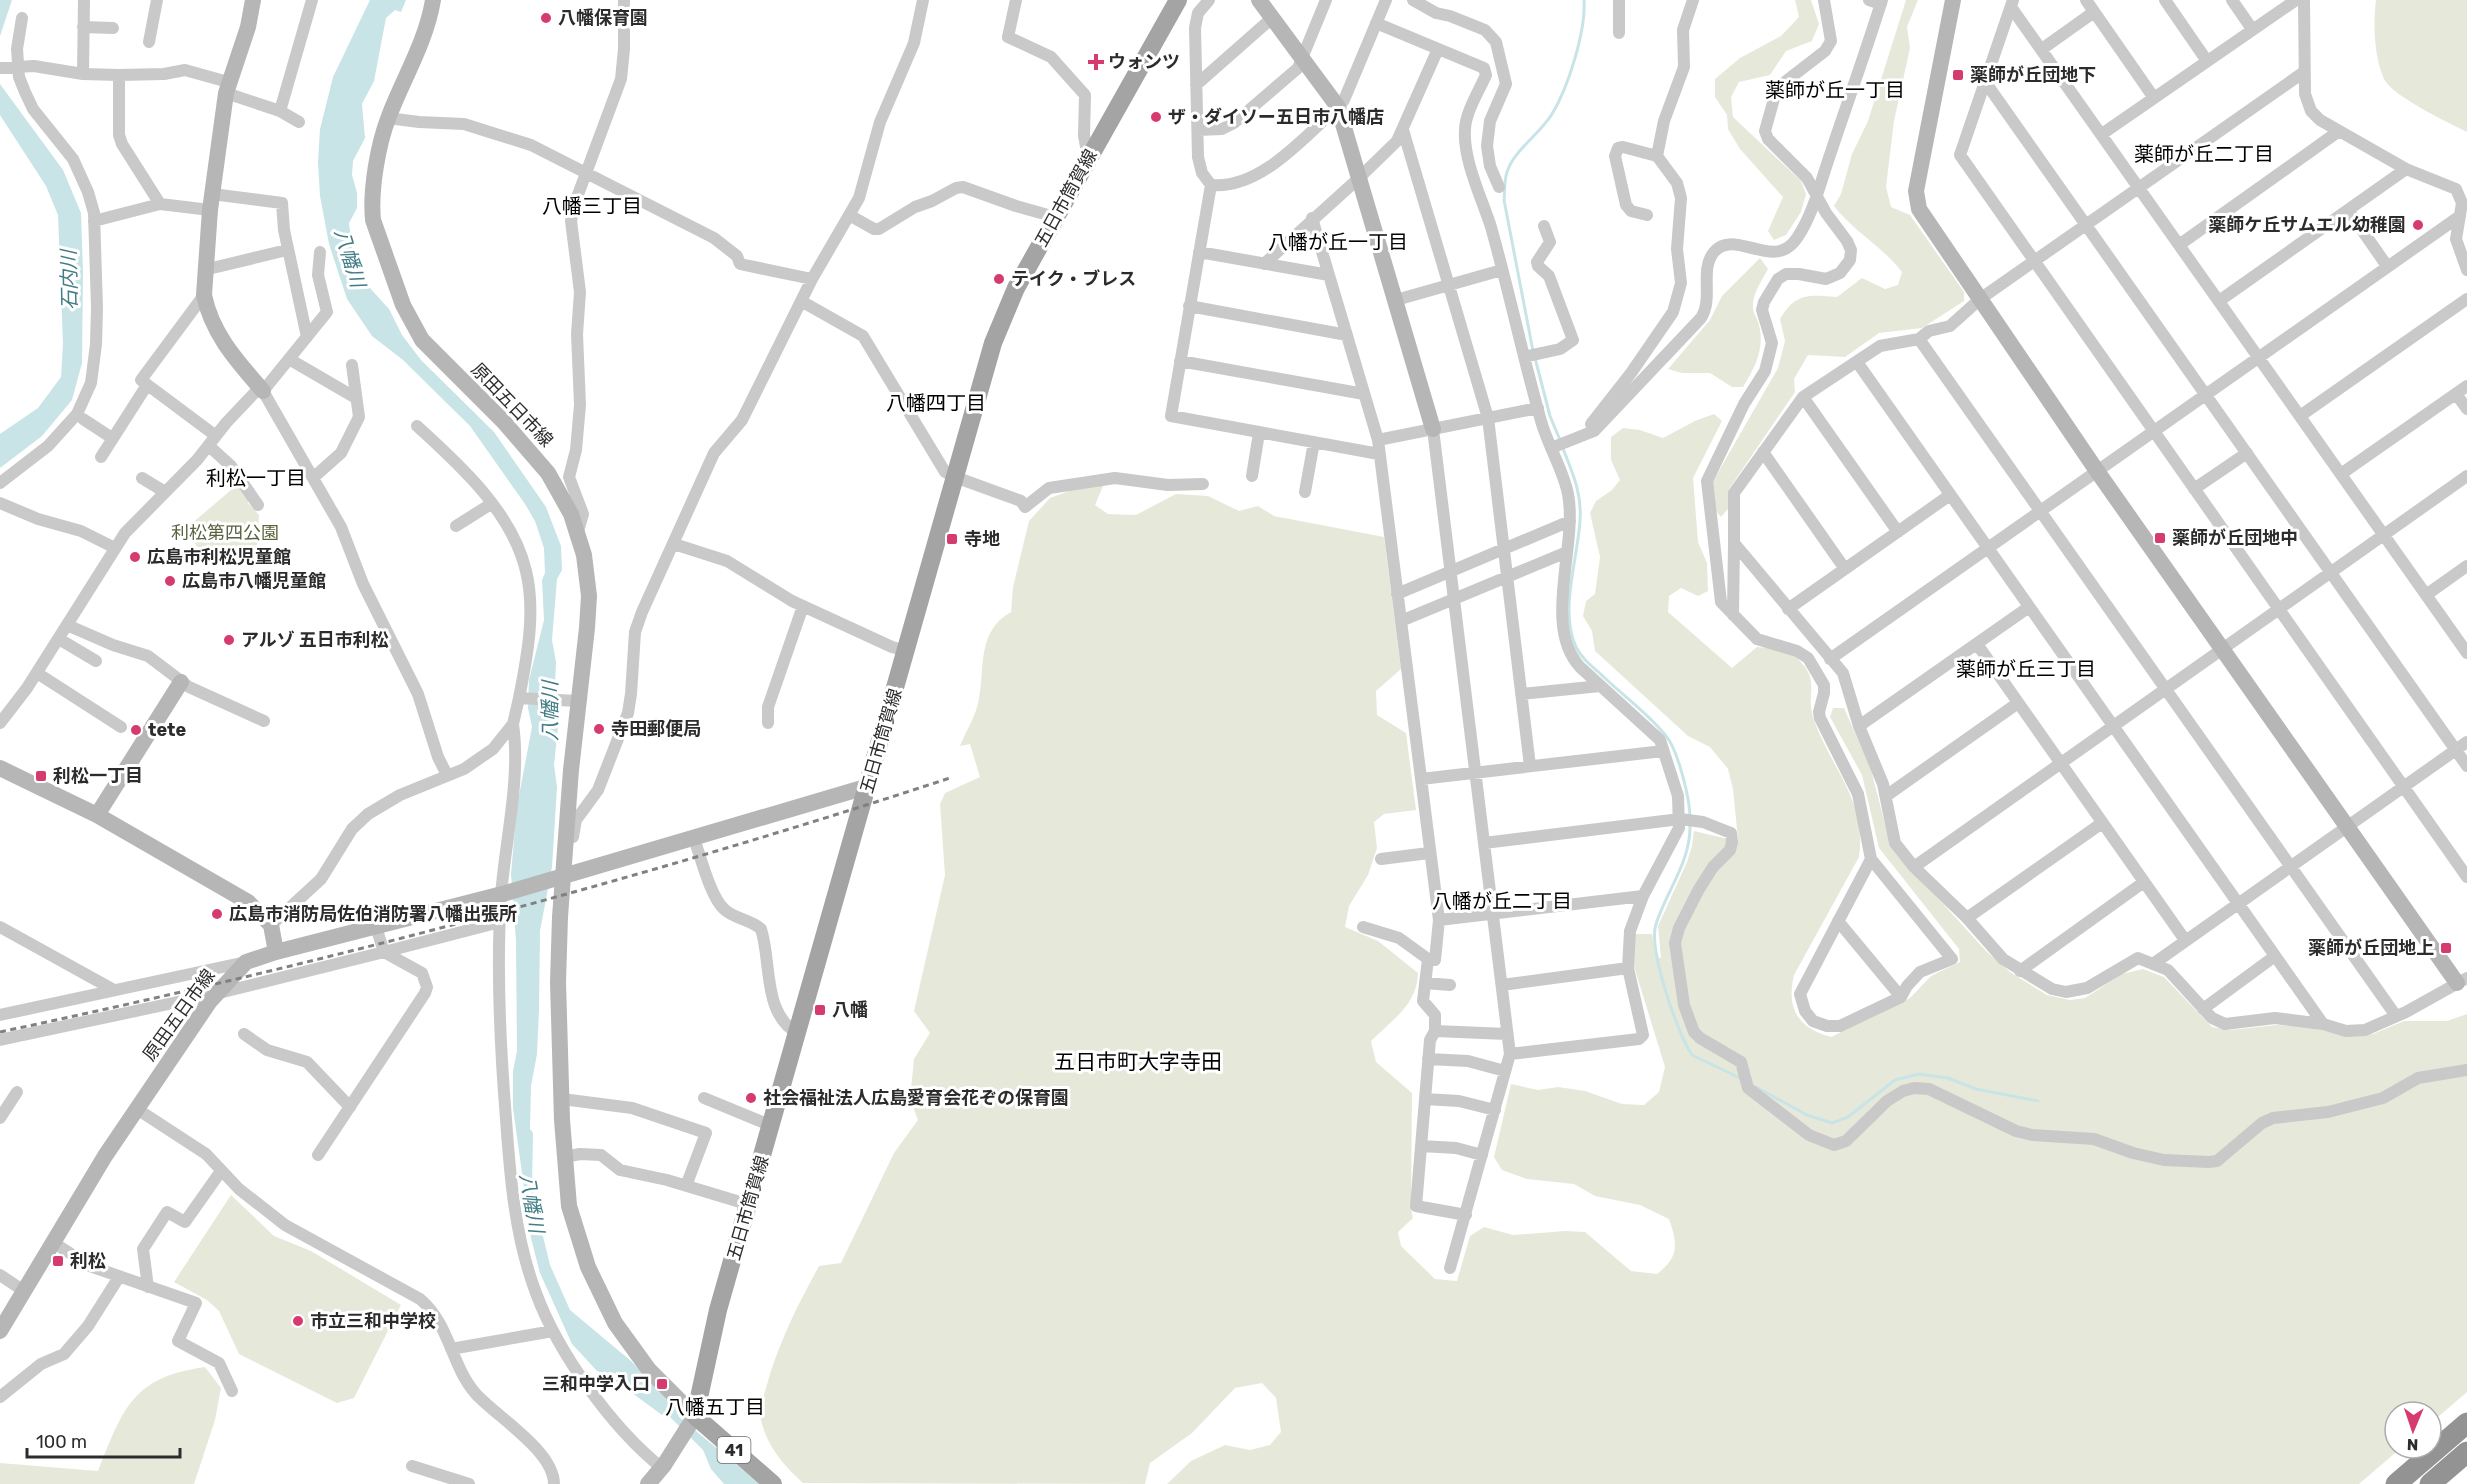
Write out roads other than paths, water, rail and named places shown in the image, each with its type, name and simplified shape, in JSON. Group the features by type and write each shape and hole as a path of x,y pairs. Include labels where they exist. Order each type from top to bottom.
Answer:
{"highway":[{"path":"2396,1484 2467,1423"},
{"path":"2430,1484 2467,1452"}],"main road":[{"name":"五日市筒賀線","path":"693,1419 718,1310 908,651 993,343 1016,288 1178,0"},
{"name":"41","path":"693,1419 773,1484"}],"street":[{"path":"83,74 84,0"},
{"path":"149,42 158,0"},
{"path":"253,0 248,27 227,88 204,270 206,308 218,336 261,389 342,527 363,584 418,694 438,757 447,775"},
{"name":"原田五日市線","path":"0,1331 105,1156 215,994 246,962 276,952 504,894 562,874 575,700 589,596 587,570 578,531 562,496 548,473 503,421 422,340 403,305 373,220 372,206 378,164 388,118 412,67 433,0"},
{"path":"578,531 583,514 569,477 576,450 580,405 576,334 580,292 571,221 621,79 624,49 624,0"},
{"path":"648,1484 663,1467 693,1419 649,1370 615,1323 588,1267 569,1206 558,982 562,874 572,858 573,828 576,819 598,790 628,713 635,632 714,453 742,420 812,279 862,190 880,122 914,43 923,0"},
{"path":"1016,0 1008,37 1052,57 1085,95 1084,136 1088,157"},
{"path":"1209,0 1201,7 1196,20 1196,85 1200,165 1211,185 1171,416 1379,454"},
{"path":"1198,130 1222,129 1234,123 1298,68 1326,0"},
{"path":"1211,185 1230,185 1261,173 1338,107 1344,100 1386,0"},
{"path":"1618,33 1619,0"},
{"path":"1657,156 1664,121 1684,67 1683,30 1693,0"},
{"path":"1824,0 1831,41 1825,51 1777,88 1765,131 1768,140 1807,178 1826,213 1847,241 1851,250 1850,260 1840,273 1826,279 1799,273 1786,274 1778,279 1762,308 1772,343 1765,371 1744,404 1707,481 1721,602 1757,639 1804,654 1817,670 1824,689 1819,708 1820,718 1858,794 1871,859 1952,959 1920,972 1900,997 1840,1026 1819,1024 1809,1017 1800,994 1871,859"},
{"path":"1734,543 1843,673 1859,726 1883,784 1895,843 1914,867 1967,918 2003,960 2020,971 2052,989 2073,992 2087,988 2138,958 2168,970 2212,1018 2225,1024 2275,1018 2323,1024 2346,1031 2365,1030 2462,980 2347,826 2222,649 2097,471 1919,209 1916,191 1955,0"},
{"path":"2086,0 2154,98"},
{"path":"2165,0 2207,61"},
{"path":"2232,0 2252,29"},
{"path":"2102,134 2296,0"},
{"path":"2304,0 2304,72 2306,100 2311,111 2320,120 2406,169 2456,189 2461,198 2456,239 2467,270"},
{"path":"280,111 308,1"},
{"path":"1411,1 1478,27 1494,39 1506,84 1490,121 1486,146 1490,166 1499,187"},
{"path":"1558,445 1594,431 1701,318 1707,303 1708,262 1715,250 1729,244 1768,252 1788,247 1797,238 1816,196 1878,1"},
{"path":"2012,3 2139,188 2467,653"},
{"path":"2012,3 1960,155 2467,877"},
{"path":"1196,85 1265,5 1338,107 1433,429 1510,1054 1450,1268"},
{"path":"2042,49 2094,12"},
{"path":"0,483 48,446 67,427 81,408 91,383 98,308 94,221 88,192 82,174 68,152 33,109 25,93 16,66 22,18"},
{"path":"1376,23 1484,68 1486,75 1465,124 1464,132 1502,270 1531,355 1538,408 1558,445 1568,493 1570,520 1563,619 1565,640 1573,659 1660,740 1678,796 1679,828 1643,896 1630,931 1628,968 1643,1035 1639,1039 1510,1054"},
{"path":"83,27 113,28"},
{"path":"1264,264 1397,141 1438,49"},
{"path":"0,68 34,66 83,74 118,75 164,74 185,70 280,111 299,122"},
{"path":"1733,615 1734,493 1803,398 1886,344 1919,339 1929,332 1950,326 1980,299 2304,72"},
{"path":"118,75 119,135 122,144 160,204"},
{"path":"1986,83 2467,766"},
{"path":"388,118 470,125 531,145 714,238 737,256 740,264 812,279"},
{"path":"1403,130 1488,418 1530,766"},
{"path":"2179,245 2339,131"},
{"path":"1583,435 1631,373 1673,312 1681,283 1677,249 1681,198 1677,183 1657,156 1623,147 1618,148 1615,152 1626,205 1632,211 1647,215"},
{"path":"2219,301 2406,169"},
{"path":"849,215 874,229 879,229 915,207 963,186 1055,217"},
{"path":"94,221 160,204 282,203 287,250 307,337"},
{"path":"2348,210 2387,266"},
{"path":"1830,659 2460,216"},
{"path":"1312,218 1378,440 1438,920 1435,960 1428,959 1399,938 1363,927"},
{"path":"1531,355 1560,349 1573,340 1549,276 1538,266 1537,262 1550,242 1544,226"},
{"path":"204,270 287,250"},
{"path":"0,723 37,673 125,533 289,359 327,312 318,274 320,252"},
{"path":"1199,252 1329,275"},
{"path":"1396,300 1502,270"},
{"path":"204,295 141,380 213,441 258,505"},
{"path":"2300,416 2467,299"},
{"path":"801,301 863,336 945,472 1021,501 1025,507 1049,488 1115,478 1168,485 1203,484"},
{"path":"1189,306 1347,335"},
{"path":"1919,339 2396,1016"},
{"path":"289,359 356,398"},
{"path":"1180,361 1364,394"},
{"path":"1857,363 2323,1024"},
{"path":"314,477 341,453 359,417 352,365"},
{"path":"101,457 147,385"},
{"path":"2341,474 2467,386"},
{"path":"2456,394 2467,410"},
{"path":"1803,398 1898,532"},
{"path":"1378,440 1538,408"},
{"path":"83,419 112,438"},
{"path":"271,925 321,879 356,824 388,801 475,764 493,749 513,724 521,698 528,640 529,584 518,546 491,504 458,464 417,426"},
{"path":"1252,476 1259,433"},
{"path":"1305,492 1314,442"},
{"path":"1763,452 1845,569"},
{"path":"2194,489 2247,453"},
{"path":"1914,867 2467,476"},
{"path":"142,478 165,492"},
{"path":"1788,609 1950,495"},
{"path":"0,503 38,519 81,531 116,548"},
{"path":"456,526 491,504"},
{"path":"1397,594 1570,520"},
{"path":"674,544 727,561 803,606 892,647 908,651"},
{"path":"1401,621 1567,552"},
{"path":"2426,595 2467,566"},
{"path":"768,723 768,707 803,606"},
{"path":"1859,726 2029,607"},
{"path":"68,625 113,645 148,656 181,682 264,721"},
{"path":"58,639 96,661"},
{"path":"1977,644 2185,940"},
{"path":"37,673 121,727"},
{"path":"97,815 181,682"},
{"path":"1521,694 1600,686"},
{"path":"521,698 575,700"},
{"path":"1886,796 2018,703"},
{"path":"513,724 515,737 512,796 500,922 501,1056 510,1172 526,1262 536,1293 553,1331 580,1374 614,1419 646,1455 663,1467"},
{"path":"2153,963 2467,742"},
{"path":"1421,779 1663,752"},
{"path":"0,768 97,815 248,902 271,925 276,952"},
{"path":"562,874 694,839 868,786"},
{"path":"1484,843 1680,819 1703,822 1731,833 1730,850 1713,867 1679,928 1675,943 1684,1005 1694,1032 1700,1038 1741,1062 1749,1088 1809,1135 1834,1145 1846,1141 1887,1101 1903,1091 1914,1088 1929,1089 2016,1131 2032,1135 2094,1139 2133,1153 2164,1160 2209,1162 2217,1161 2262,1123 2274,1118 2328,1112 2383,1098 2418,1078 2467,1070"},
{"path":"1967,918 2102,823"},
{"path":"694,839 722,908 732,915 754,923 761,929 771,992 777,1011 788,1028 799,1034"},
{"path":"1381,859 1430,853"},
{"path":"2020,971 2144,882"},
{"path":"1438,920 1643,896"},
{"path":"1838,921 1900,997"},
{"path":"0,1040 215,994 500,922"},
{"path":"0,927 114,990"},
{"path":"318,1155 409,1019 427,987 422,974 384,952 376,927"},
{"path":"2203,1009 2275,956"},
{"path":"1428,959 1424,1003 1434,1015 1435,1031 1430,1040 1416,1206 1466,1215"},
{"path":"0,1015 246,962"},
{"path":"1502,985 1628,968"},
{"path":"1425,983 1450,985"},
{"path":"1435,1031 1507,1034"},
{"path":"244,1034 267,1050 307,1062 350,1107"},
{"path":"1428,1059 1468,1061 1505,1071"},
{"path":"0,1118 17,1092"},
{"path":"704,1098 772,1126"},
{"path":"562,1099 632,1108 706,1133 686,1186"},
{"path":"1425,1099 1459,1101 1495,1110"},
{"path":"137,1109 206,1154 239,1189 285,1225 420,1299 433,1310 443,1326 461,1371 475,1393 545,1459 554,1484"},
{"path":"1421,1146 1456,1148 1482,1155"},
{"path":"565,1157 580,1154 601,1155 620,1170 750,1205"},
{"path":"148,1287 143,1249 167,1212 185,1222 221,1171"},
{"path":"54,1243 90,1266 196,1303 178,1341 219,1363 232,1391"},
{"path":"0,1275 24,1291"},
{"path":"0,1397 41,1364 64,1354 88,1326 119,1277"},
{"path":"451,1349 553,1331"},
{"path":"412,1466 469,1484"}],"water":[{"path":"0,0 12,0 0,36"},
{"name":"八幡川","path":"370,0 406,0 401,12 395,10 386,18 374,81 362,104 365,138 353,161 352,175 357,193 357,208 349,223 357,267 369,287 389,309 402,335 421,360 494,432 546,507 561,546 562,570 557,579 552,640 556,662 555,687 561,699 554,765 557,787 552,867 540,931 537,1054 531,1086 530,1129 533,1133 532,1185 550,1265 570,1310 631,1361 679,1410 679,1417 760,1484 724,1484 711,1469 703,1450 667,1414 662,1415 609,1376 597,1371 572,1344 540,1273 531,1238 513,1108 513,1071 517,1051 516,941 511,874 517,806 532,727 528,708 529,680 544,620 542,580 545,573 544,548 535,521 525,504 470,426 403,360 372,336 347,299 329,244 320,196 318,162 320,129 333,77"},
{"name":"石内川","path":"0,84 63,170 81,213 83,272 82,363 72,400 42,436 0,468 0,434 38,408 61,377 63,344 58,215 46,186 0,115"}],"waterway":[{"path":"1533,351 1504,200 1505,179 1515,156 1547,121 1564,90 1579,43 1584,0"},
{"path":"1535,358 1550,416 1560,440"},
{"path":"1562,446 1576,482 1580,510 1579,535 1569,601 1571,633 1576,647 1586,660 1666,736 1675,752 1682,775 1690,818"},
{"path":"1690,825 1683,863 1656,924 1656,952 1665,990 1679,1029 1692,1055 1742,1079"},
{"path":"1756,1087 1807,1115 1832,1123 1848,1117 1895,1080 1918,1074 1948,1078 1976,1089 2038,1101"}],"railway":[{"path":"0,1032 241,978 480,918 717,851 953,777"}],"place":[{"name":"八幡保育園","path":"546,18"},
{"name":"ウォンツ","path":"1096,62"},
{"name":"薬師が丘団地下","path":"1958,75"},
{"name":"ザ・ダイソー五日市八幡店","path":"1156,117"},
{"name":"薬師ケ丘サムエル幼稚園","path":"2418,225"},
{"name":"テイク・ブレス","path":"999,279"},
{"name":"薬師が丘団地中","path":"2160,538"},
{"name":"寺地","path":"952,539"},
{"name":"広島市利松児童館","path":"135,557"},
{"name":"広島市八幡児童館","path":"170,581"},
{"name":"アルゾ 五日市利松","path":"229,640"},
{"name":"寺田郵便局","path":"599,729"},
{"name":"tete","path":"136,730"},
{"name":"利松一丁目","path":"41,776"},
{"name":"広島市消防局佐伯消防署八幡出張所","path":"217,914"},
{"name":"薬師が丘団地上","path":"2446,948"},
{"name":"八幡","path":"820,1010"},
{"name":"社会福祉法人広島愛育会花ぞの保育園","path":"751,1098"},
{"name":"利松","path":"58,1261"},
{"name":"市立三和中学校","path":"298,1321"},
{"name":"三和中学入口","path":"662,1384"}],"district":[{"name":"薬師が丘一丁目","path":"1835,90"},
{"name":"薬師が丘二丁目","path":"2204,154"},
{"name":"八幡三丁目","path":"592,206"},
{"name":"八幡が丘一丁目","path":"1338,242"},
{"name":"八幡四丁目","path":"936,403"},
{"name":"利松一丁目","path":"256,478"},
{"name":"薬師が丘三丁目","path":"2026,669"},
{"name":"八幡が丘二丁目","path":"1502,901"},
{"name":"五日市町大字寺田","path":"1138,1061"},
{"name":"八幡五丁目","path":"715,1407"}],"park label":[{"name":"利松第四公園","path":"225,533"}]}
